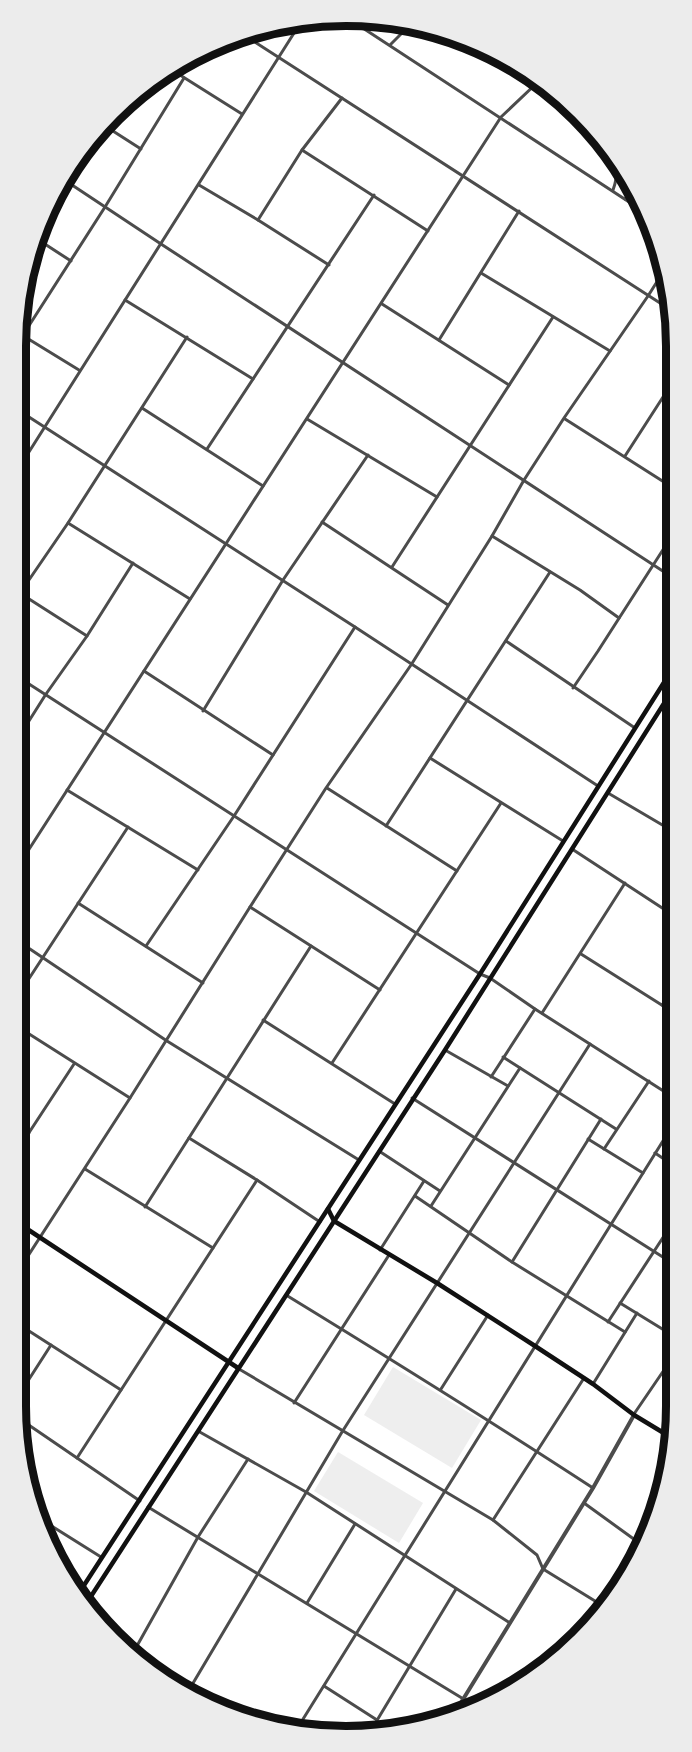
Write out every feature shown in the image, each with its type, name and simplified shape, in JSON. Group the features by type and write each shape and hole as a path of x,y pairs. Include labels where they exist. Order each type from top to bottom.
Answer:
{"main road":[{"path":"82,1587 480,974 666,678"},
{"path":"90,1598 445,1050 666,700"},
{"path":"328,1209 334,1221 488,1315 665,1434"},
{"path":"26,1229 238,1368"}],"street":[{"path":"360,26 633,204"},
{"path":"26,457 296,30"},
{"path":"390,45 404,31"},
{"path":"252,40 664,306"},
{"path":"178,74 242,114"},
{"path":"26,330 184,78"},
{"path":"26,850 67,790 501,117 533,86"},
{"path":"258,220 302,150 343,97"},
{"path":"110,129 141,148"},
{"path":"302,150 428,231"},
{"path":"613,191 617,175"},
{"path":"70,183 666,573"},
{"path":"199,185 329,265"},
{"path":"625,199 628,194"},
{"path":"207,449 374,195"},
{"path":"439,341 519,212"},
{"path":"43,243 71,261"},
{"path":"481,273 610,351"},
{"path":"26,1259 167,1041 286,849 411,664 564,418 659,278"},
{"path":"125,300 253,379"},
{"path":"381,304 509,385"},
{"path":"392,567 553,317"},
{"path":"26,337 79,370"},
{"path":"26,584 187,337"},
{"path":"626,456 666,393"},
{"path":"142,408 263,486"},
{"path":"26,416 598,786"},
{"path":"564,418 666,483"},
{"path":"307,419 437,497"},
{"path":"203,711 283,580 368,455"},
{"path":"322,522 448,605"},
{"path":"68,523 190,600"},
{"path":"492,536 580,590 619,618"},
{"path":"573,687 666,544"},
{"path":"26,725 87,636 133,563"},
{"path":"386,826 550,572"},
{"path":"26,597 87,636"},
{"path":"146,946 234,816 355,627"},
{"path":"506,641 635,728"},
{"path":"144,671 273,756"},
{"path":"26,682 666,1092"},
{"path":"430,758 563,841"},
{"path":"326,788 457,871"},
{"path":"67,790 198,870"},
{"path":"608,793 665,826"},
{"path":"332,1063 501,803"},
{"path":"26,983 128,827"},
{"path":"572,849 666,910"},
{"path":"542,1013 625,883"},
{"path":"78,903 203,983"},
{"path":"250,907 380,990"},
{"path":"26,946 167,1041 358,1160"},
{"path":"146,1207 311,946"},
{"path":"581,954 666,1008"},
{"path":"662,1005 666,999"},
{"path":"491,1077 536,1009"},
{"path":"263,1020 395,1104"},
{"path":"26,1032 130,1098"},
{"path":"191,1687 342,1432 590,1044"},
{"path":"445,1050 508,1086"},
{"path":"503,1057 616,1129"},
{"path":"26,1138 74,1064"},
{"path":"431,1206 520,1068"},
{"path":"604,1149 649,1081"},
{"path":"412,1098 666,1259"},
{"path":"512,1262 601,1119"},
{"path":"300,1723 666,1136"},
{"path":"189,1138 320,1222"},
{"path":"588,1139 643,1173"},
{"path":"379,1151 440,1191"},
{"path":"655,1153 666,1160"},
{"path":"85,1169 213,1248"},
{"path":"77,1458 257,1180"},
{"path":"380,1250 424,1181"},
{"path":"415,1196 512,1262 625,1332"},
{"path":"608,1322 666,1232"},
{"path":"294,1402 388,1255"},
{"path":"286,1295 441,1389 594,1488"},
{"path":"621,1303 666,1331"},
{"path":"593,1384 637,1313"},
{"path":"441,1389 488,1315"},
{"path":"26,1330 121,1390"},
{"path":"26,1384 51,1345"},
{"path":"238,1368 493,1520 537,1555 543,1569 599,1602"},
{"path":"459,1705 594,1488 634,1415 666,1368"},
{"path":"493,1520 584,1378"},
{"path":"26,1423 140,1501"},
{"path":"198,1431 306,1492 510,1623"},
{"path":"136,1648 198,1538 248,1459"},
{"path":"584,1503 636,1541"},
{"path":"148,1507 468,1702"},
{"path":"48,1524 101,1557"},
{"path":"307,1604 355,1524"},
{"path":"374,1725 456,1588"},
{"path":"324,1686 377,1720"}],"shaded area":[{"path":"393,1367 481,1420 452,1468 364,1415"},
{"path":"338,1452 423,1503 399,1543 314,1491"}]}
